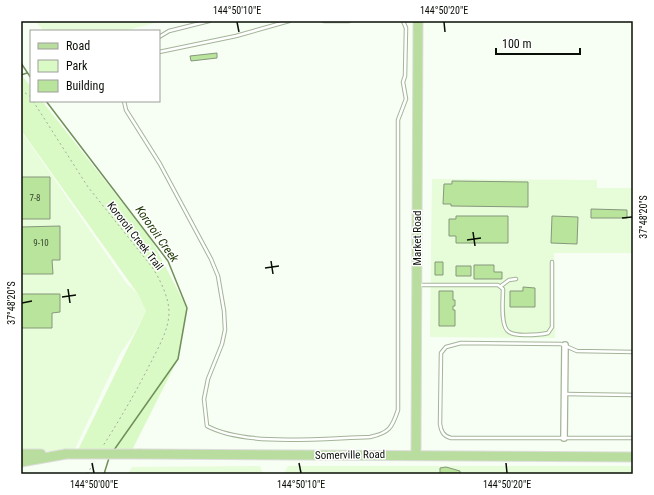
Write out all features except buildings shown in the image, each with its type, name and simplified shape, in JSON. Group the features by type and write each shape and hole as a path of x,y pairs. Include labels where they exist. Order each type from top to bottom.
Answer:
{"main road":[{"name":"Market Road","path":"416,454 418,21"},
{"name":"Somerville Road","path":"21,454 273,456 416,454 633,457"},
{"name":"Somerville Road","path":"21,462 66,454"}],"street":[{"path":"564,438 565,345"}],"lane":[{"path":"160,36 169,31 209,21"},
{"path":"160,52 236,36 289,21"},
{"path":"324,21 350,21"},
{"path":"124,102 126,110 160,164 218,276 224,311 225,330 222,344 208,379 204,399 207,426 215,430 246,438 370,438 382,435 391,427 398,410 398,120 406,99 403,82 405,76 406,28 403,21"},
{"path":"501,286 503,289 504,322 510,333 540,335 548,333 552,327 552,262"},
{"path":"417,285 501,286 509,280 516,279"},
{"path":"633,352 577,351 565,345 451,345 446,347 441,353 440,427 442,432 447,437 633,438"},
{"path":"565,394 633,395"}],"path":[{"path":"21,90 30,96"},
{"name":"Kororoit Creek Trail","path":"34,102 88,187 154,271 168,305 167,325 160,344 121,420 100,452"},
{"path":"87,474 96,459"}],"shaded area":[{"path":"35,21 162,21 128,30 43,30"},
{"path":"21,131 127,284 138,294 146,311 133,335 120,354 74,451 21,451"},
{"path":"432,179 597,180 597,188 633,188 633,253 554,253 555,338 430,337"},
{"path":"260,466 263,474 128,474 132,467"},
{"path":"288,466 633,466 633,474 284,474"}],"green space":[{"path":"21,74 30,86 30,102 43,102 151,239 187,308 178,359 130,454 76,454 146,311 138,294 21,130"}],"waterway":[{"name":"Kororoit Creek","path":"21,63 30,76"},
{"name":"Kororoit Creek","path":"21,75 27,73"},
{"name":"Kororoit Creek","path":"47,102 168,261 187,308 178,359 114,450"},
{"name":"Kororoit Creek","path":"104,474 109,458"}]}
